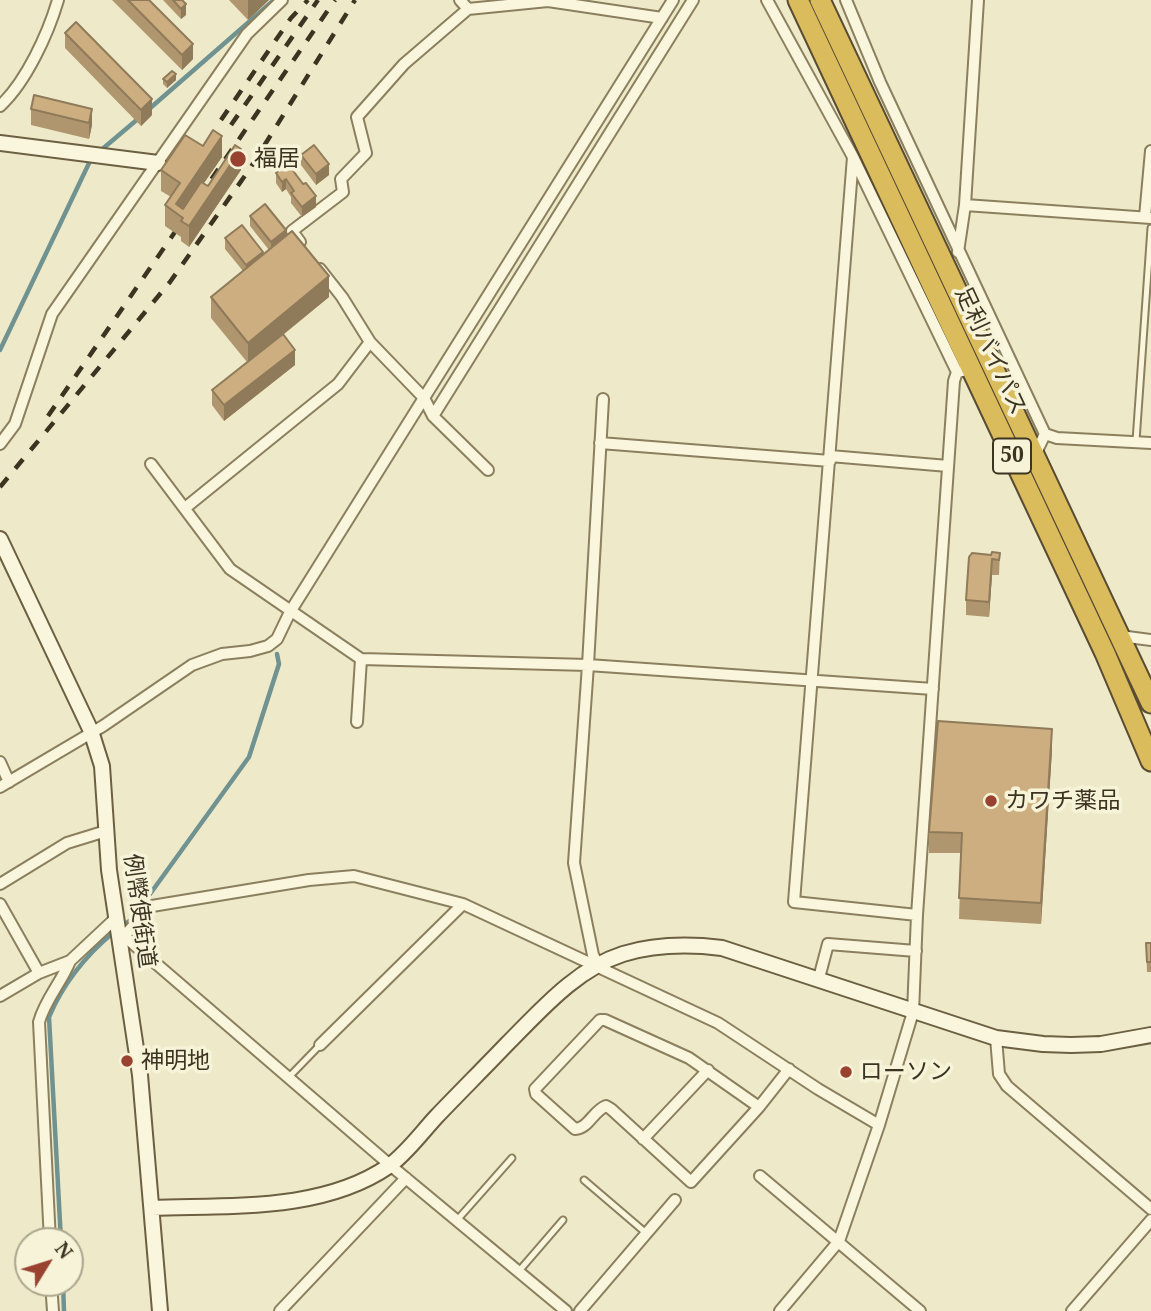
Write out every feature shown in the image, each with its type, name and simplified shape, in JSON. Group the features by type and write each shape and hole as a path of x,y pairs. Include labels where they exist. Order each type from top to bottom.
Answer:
{"highway":[{"name":"足利バイパス","path":"799,0 870,151 964,370 1105,653 1151,761"},
{"name":"足利バイパス","path":"820,0 870,151 1034,457 1151,703"}],"street":[{"path":"0,106 19,84 58,0"},
{"path":"0,444 15,424 52,314 247,34 282,0"},
{"path":"460,0 468,9"},
{"path":"0,762 5,784 103,726 205,659 268,646 277,639 290,611 673,0"},
{"path":"433,416 693,0"},
{"path":"767,0 870,151 830,458 794,902 917,915"},
{"path":"846,0 880,82 1045,434 1057,438 1151,443"},
{"path":"958,252 965,205 978,0"},
{"path":"309,253 292,231 343,192 341,179 366,153 357,117 404,64 468,9 548,1 662,18"},
{"path":"0,143 158,163"},
{"path":"965,205 1149,221 1151,151"},
{"path":"317,264 342,297 370,342 424,398 433,416 488,470"},
{"path":"185,508 338,384 370,342"},
{"path":"780,1311 839,1241 879,1125 913,1012 917,915 954,381 964,370"},
{"path":"599,966 593,955 574,863 603,399"},
{"path":"1034,457 1045,434"},
{"path":"600,443 948,466"},
{"path":"151,464 230,569 361,659 588,665 933,689"},
{"name":"例幣使街道","path":"0,539 91,731 102,766 109,870 140,1075 160,1311"},
{"path":"1120,636 1151,640"},
{"path":"357,722 361,659"},
{"path":"0,884 67,843 106,831"},
{"path":"0,996 39,972 70,961 152,906 309,880 354,876 463,904 599,966 718,1023 818,1089 879,1125"},
{"path":"0,904 39,972"},
{"path":"320,1045 463,904"},
{"path":"119,926 288,1078 566,1311"},
{"path":"818,978 828,944 916,951"},
{"path":"152,1208 262,1203 312,1197 344,1189 390,1165 573,980 621,955 646,948 694,945 723,948 996,1038 1070,1045 1101,1044 1151,1035"},
{"path":"49,1227 39,1023 43,1006 62,981 70,961"},
{"path":"759,1107 682,1054 600,1020 535,1089 536,1094 575,1129 581,1129 606,1106 691,1182 759,1107 789,1069"},
{"path":"996,1038 999,1074 1007,1086 1151,1209"},
{"path":"643,1139 708,1070"},
{"path":"760,1177 920,1311"},
{"path":"280,1311 406,1178"},
{"path":"580,1311 675,1200"},
{"path":"1072,1311 1151,1220"}],"lane":[{"path":"1136,442 1149,221"},
{"path":"288,1078 320,1045"},
{"path":"458,1219 512,1158"},
{"path":"584,1180 646,1233"},
{"path":"519,1271 563,1220"}],"building":[{"path":"128,0 149,0 193,44 182,55"},
{"path":"173,0 182,0 186,4 181,9"},
{"path":"76,22 152,99 141,110 65,33"},
{"path":"172,71 176,74 167,82 163,79"},
{"path":"34,95 92,109 89,123 31,109"},
{"path":"213,130 222,136 176,204 183,209 201,182 208,186 235,145 241,149 189,226 165,205 180,183 161,170 185,135 203,146"},
{"path":"314,145 329,164 316,174 301,155"},
{"path":"288,164 316,196 302,207 291,193 294,191 286,179 282,182 276,173"},
{"path":"265,204 286,230 271,242 250,216"},
{"path":"242,225 263,252 246,265 225,238"},
{"path":"292,231 329,276 248,343 211,297"},
{"path":"283,334 295,350 224,405 212,390"},
{"path":"992,552 1000,553 999,560 992,559 989,602 966,600 969,557 972,553 991,555"},
{"name":"カワチ薬品","path":"938,721 1052,729 1041,903 959,898 962,833 929,832"},
{"path":"1146,943 1151,943 1151,962 1147,962"}],"waterway":[{"path":"148,110 274,0"},
{"path":"100,151 139,118"},
{"path":"0,350 91,159"},
{"path":"121,927 132,919 249,757 279,664 277,654"},
{"path":"60,1227 49,1017 76,971 114,932"},
{"path":"64,1297 64,1311"}],"railway":[{"path":"221,120 291,18 308,0"},
{"path":"231,125 318,0"},
{"path":"48,416 335,0"},
{"path":"0,487 170,282 249,170 355,0"}],"place":[{"name":"福居","path":"238,159"},
{"name":"カワチ薬品","path":"991,801"},
{"name":"神明地","path":"127,1061"},
{"name":"ローソン","path":"846,1072"}]}
